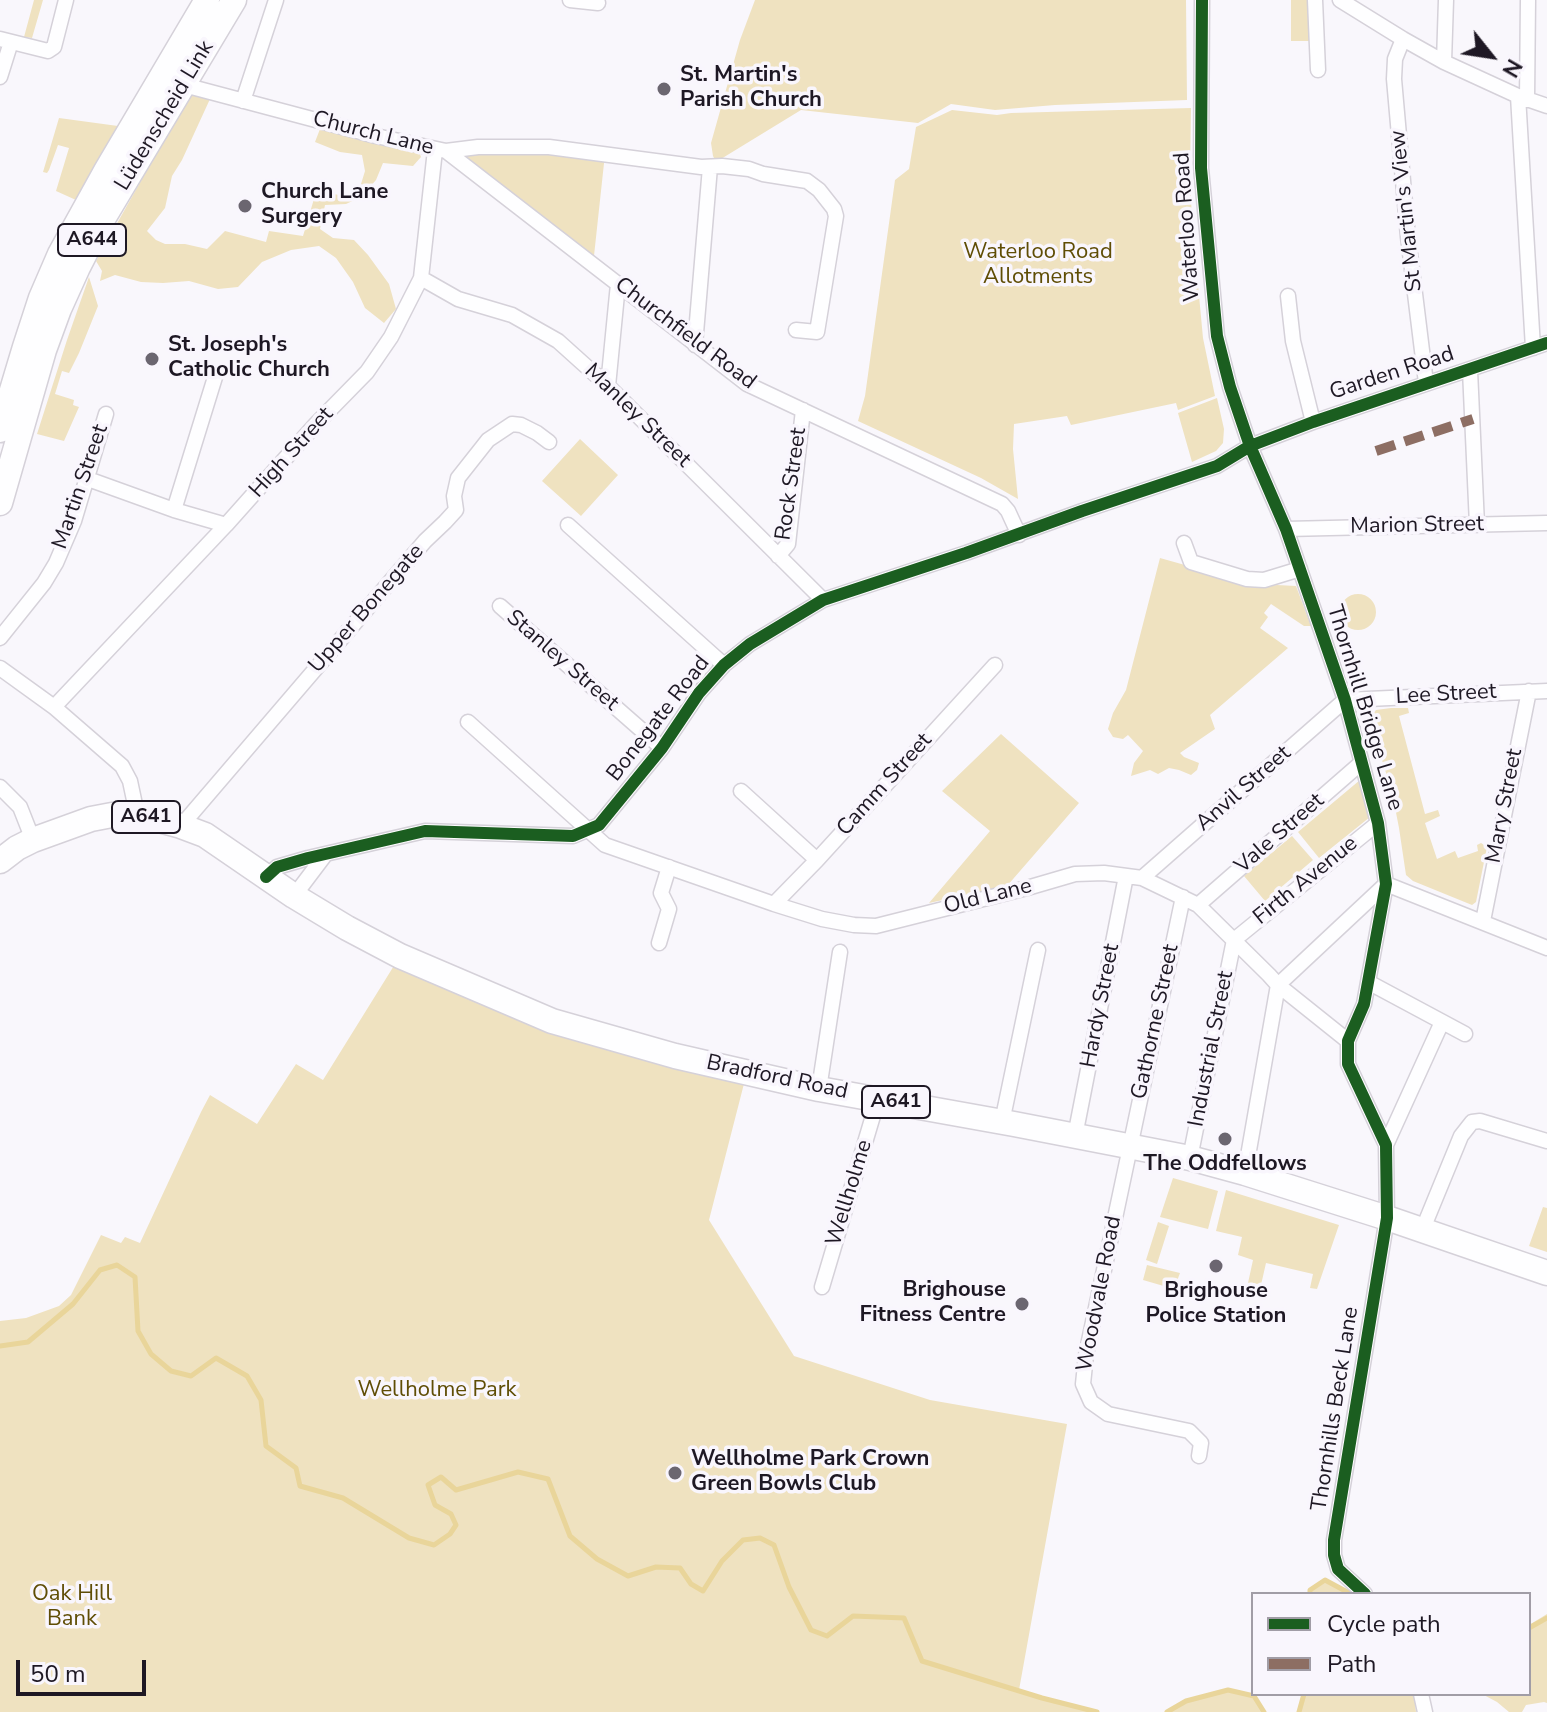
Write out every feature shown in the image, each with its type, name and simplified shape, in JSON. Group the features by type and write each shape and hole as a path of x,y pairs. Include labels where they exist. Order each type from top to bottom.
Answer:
{"main road":[{"name":"Lüdenscheid Link","path":"0,430 41,298 60,254 207,0"},
{"name":"Lüdenscheid Link","path":"0,503 44,350 78,267 101,222 234,0"},
{"name":"Bradford Road","path":"13,848 91,819 112,815 137,814 181,826 205,835 294,896 400,956 552,1021 675,1056 819,1089 1190,1158 1387,1218 1547,1273"}],"street":[{"path":"0,77 5,40 48,51 54,47 66,0"},
{"path":"243,101 276,0"},
{"path":"570,0 598,3"},
{"name":"Waterloo Road","path":"1202,0 1201,168 1217,336 1250,446"},
{"path":"1315,0 1318,70"},
{"path":"1444,62 1446,0"},
{"path":"1528,0 1522,98 1540,346"},
{"path":"1347,2 1444,62 1522,98 1547,106"},
{"name":"St Martin's View","path":"1403,39 1395,59 1394,79 1408,237 1426,383"},
{"name":"Church Lane","path":"184,85 441,150 549,147 749,169 807,181 819,190 836,216 823,333 796,330"},
{"name":"High Street","path":"54,707 367,372 391,337 421,278 441,150"},
{"name":"Churchfield Road","path":"441,150 747,384 1002,504 1019,535"},
{"path":"695,345 710,167"},
{"name":"Manley Street","path":"421,278 458,299 512,315 558,341 608,386 823,600"},
{"path":"608,386 618,284"},
{"path":"1288,296 1293,341 1313,422"},
{"name":"Garden Road","path":"1250,446 1540,346"},
{"path":"1470,370 1477,525"},
{"path":"174,510 216,374"},
{"name":"Rock Street","path":"778,556 788,544 803,410"},
{"name":"Martin Street","path":"0,638 56,563 74,521 106,414"},
{"name":"Upper Bonegate","path":"181,826 425,541 456,510 454,496 458,478 488,440 512,424 521,425 549,442"},
{"name":"Thornhill Bridge Lane","path":"1250,446 1286,529 1345,700 1378,823 1386,884 1364,1004 1348,1041"},
{"name":"Bonegate Road","path":"587,830 599,825 662,748 699,693 724,665 750,644 823,600 1217,466 1250,446"},
{"path":"88,479 226,525"},
{"name":"Marion Street","path":"1286,529 1547,523"},
{"path":"568,525 724,665"},
{"path":"1184,543 1191,562 1247,579 1264,580 1300,569"},
{"name":"Stanley Street","path":"500,606 662,748"},
{"name":"Camm Street","path":"774,904 995,665"},
{"path":"0,668 54,707 122,766 130,781 137,814"},
{"name":"Mary Street","path":"1483,921 1529,691"},
{"name":"Lee Street","path":"1345,700 1547,691"},
{"name":"Anvil Street","path":"1142,878 1345,700"},
{"name":"Old Lane","path":"468,722 605,845 822,919 876,926 1075,874 1104,873 1142,878 1198,905 1278,985 1348,1041"},
{"name":"Vale Street","path":"1198,905 1361,763"},
{"path":"0,787 20,807 13,848"},
{"path":"741,791 817,860"},
{"name":"Firth Avenue","path":"1234,940 1378,823"},
{"path":"266,877 277,867 308,858 425,831 573,836 587,830"},
{"path":"294,896 325,855"},
{"path":"659,943 669,909 661,893 669,867"},
{"name":"Hardy Street","path":"1075,1136 1126,876"},
{"path":"1245,1173 1278,985 1386,884 1547,948"},
{"name":"Gathorne Street","path":"1130,1148 1183,897"},
{"name":"Industrial Street","path":"1190,1158 1234,940"},
{"path":"1002,1122 1038,950"},
{"path":"819,1089 840,952"},
{"path":"1368,982 1465,1034"},
{"path":"1386,1145 1442,1022"},
{"path":"1348,1041 1348,1064 1386,1145 1387,1218"},
{"name":"Wellholme","path":"822,1287 878,1099"},
{"path":"1422,1231 1461,1136 1472,1122 1480,1121 1547,1141"},
{"name":"Woodvale Road","path":"1130,1148 1086,1355 1083,1384 1091,1402 1108,1414 1189,1431 1201,1443 1199,1456"},
{"name":"Thornhills Beck Lane","path":"1363,1592 1338,1569 1334,1540 1387,1218"}],"green space":[{"path":"34,0 43,0 32,38 24,37"},
{"path":"755,0 1186,0 1187,100 995,110 951,104 918,123 801,110 716,162 711,143 740,40"},
{"path":"1291,0 1308,0 1309,41 1291,41"},
{"path":"190,93 210,99 172,176 165,208 147,231 165,244 207,249 225,231 266,242 269,231 303,236 316,192 357,197 365,171 362,155 340,152 315,142 320,129 419,152 421,157 413,166 383,163 376,180 361,197 346,204 325,205 320,229 333,238 354,240 389,284 396,309 384,323 365,308 353,282 336,258 319,246 291,250 262,262 238,287 218,289 189,281 141,282 115,275 100,281 102,271 96,261"},
{"name":"Waterloo Road Allotments","path":"1191,108 1192,221 1203,338 1215,396 1178,410 1176,403 1071,425 1067,416 1014,424 1018,499 981,478 858,421 865,396 895,180 909,169 916,127 952,110 997,115"},
{"path":"59,118 118,126 76,200 56,191 69,148 58,145 49,170 43,172"},
{"path":"446,151 605,154 593,265"},
{"path":"89,277 98,306 69,373 62,371 55,394 74,400 73,405 79,407 64,441 37,434"},
{"path":"1217,398 1224,429 1223,443 1216,451 1192,462 1178,413"},
{"path":"580,439 618,475 581,516 542,481"},
{"path":"1160,558 1263,587 1296,586 1311,626 1304,626 1271,604 1264,613 1268,617 1260,628 1288,648 1210,715 1215,729 1180,753 1199,763 1197,770 1191,775 1169,768 1158,774 1150,770 1131,776 1134,763 1143,751 1128,735 1123,739 1113,737 1108,729 1126,690"},
{"path":"1358,594 1371,599 1376,612 1371,625 1358,630 1345,625 1340,612 1345,599"},
{"path":"1408,708 1409,713 1399,716 1425,814 1438,810 1440,816 1425,823 1437,859 1455,851 1458,858 1478,851 1477,845 1481,843 1487,847 1476,902 1472,905 1413,881 1406,875 1392,792 1369,719 1376,710"},
{"path":"1001,734 1079,803 1007,886 929,903 990,831 942,791"},
{"path":"1360,780 1370,817 1319,858 1298,832"},
{"path":"1292,836 1313,860 1265,901 1244,876"},
{"name":"Wellholme Park","path":"400,956 552,1021 747,1072 709,1220 794,1356 930,1400 1067,1424 1019,1690 1100,1712 0,1712 0,1321 26,1318 59,1306 71,1295 101,1235 121,1243 125,1237 140,1243 210,1095 257,1124 296,1064 323,1080"},
{"path":"1173,1178 1218,1191 1208,1229 1160,1217"},
{"path":"1226,1190 1339,1225 1317,1289 1310,1288 1313,1274 1266,1263 1261,1285 1248,1283 1253,1260 1238,1255 1242,1237 1216,1231"},
{"path":"1543,1207 1547,1208 1547,1252 1529,1246"},
{"path":"1158,1222 1169,1226 1157,1264 1146,1260"},
{"path":"1147,1265 1180,1273 1174,1289 1143,1280"},
{"path":"1325,1580 1347,1592 1310,1592"},
{"path":"1547,1614 1547,1703 1526,1705 1522,1712 1509,1712 1486,1696 1531,1696 1531,1624"},
{"path":"1228,1690 1254,1696 1264,1712 1167,1712 1186,1701"},
{"path":"1303,1696 1414,1696 1416,1712 1299,1712"}],"waterway":[{"path":"0,1346 28,1342 73,1304 100,1270 117,1265 135,1277 138,1331 151,1354 171,1371 191,1376 216,1358 247,1376 261,1400 266,1446 296,1468 300,1486 343,1498 409,1538 434,1545 450,1534 456,1525 451,1514 435,1505 428,1485 441,1477 456,1490 518,1472 548,1479 570,1536 597,1559 628,1576 656,1567 680,1568 691,1584 703,1591 722,1561 743,1540 760,1538 774,1545 789,1587 811,1630 827,1636 853,1616 904,1618 922,1661 1097,1712"},
{"path":"1310,1592 1325,1580 1347,1592"},
{"path":"1531,1627 1547,1618"},
{"path":"1167,1712 1186,1701 1228,1690 1251,1695"},
{"path":"1254,1696 1264,1712"},
{"path":"1299,1712 1303,1696"}],"marked path":[{"path":"1376,451 1473,419"}],"cycle path":[{"path":"1202,0 1201,168 1217,336 1250,446 1286,529 1345,700 1378,823 1386,884 1364,1004 1348,1041 1348,1064 1386,1145 1387,1218 1334,1540 1338,1569 1363,1592"},
{"path":"266,877 277,867 308,858 425,831 573,836 599,825 662,748 699,693 724,665 750,644 823,600 1217,466 1250,446 1313,422 1547,343"}],"place":[{"name":"St. Martin's Parish Church","path":"664,89"},
{"name":"Church Lane Surgery","path":"245,206"},
{"name":"St. Joseph's Catholic Church","path":"152,359"},
{"name":"The Oddfellows","path":"1225,1139"},
{"name":"Brighouse Police Station","path":"1216,1266"},
{"name":"Brighouse Fitness Centre","path":"1022,1304"},
{"name":"Wellholme Park Crown Green Bowls Club","path":"675,1473"}],"park label":[{"name":"Oak Hill Bank","path":"72,1608"}]}
